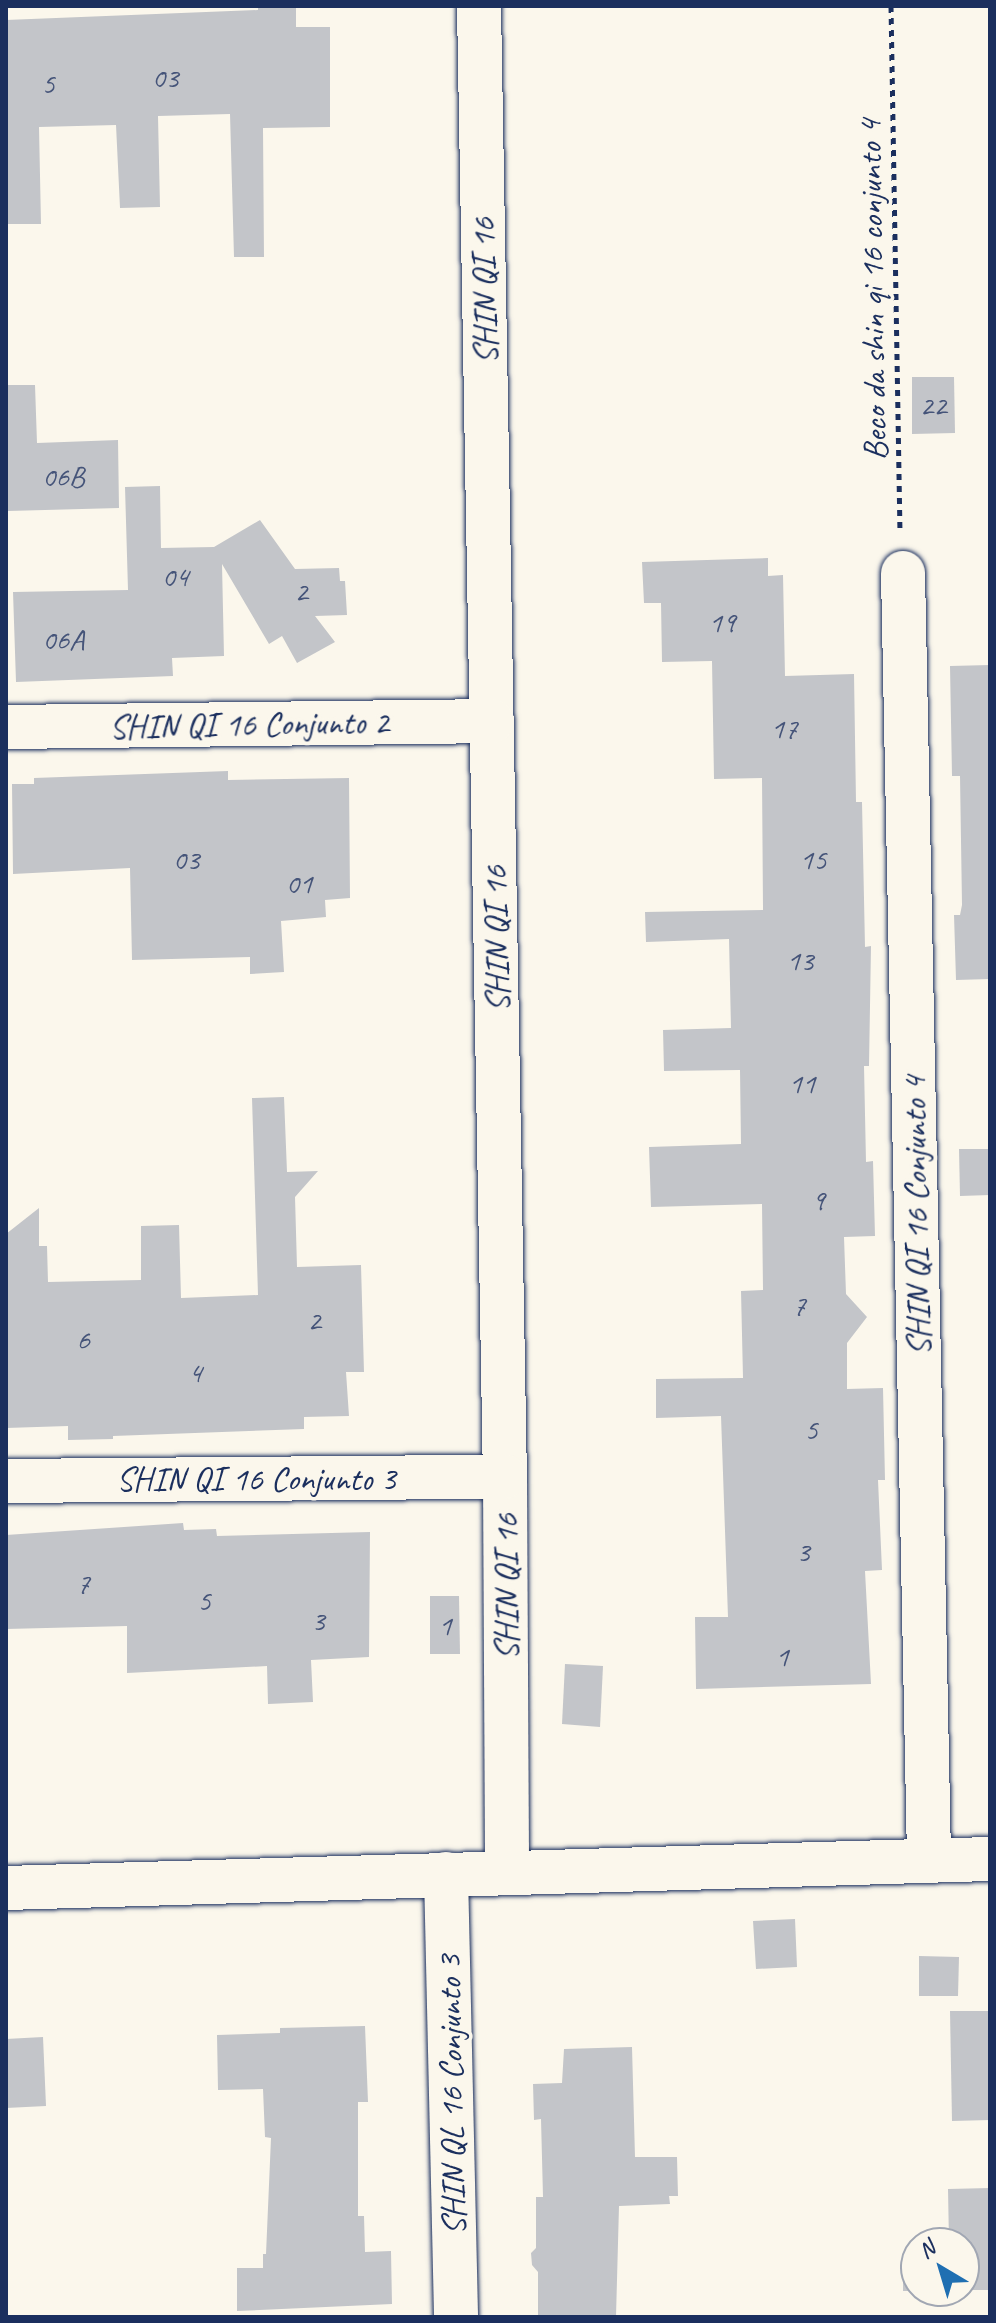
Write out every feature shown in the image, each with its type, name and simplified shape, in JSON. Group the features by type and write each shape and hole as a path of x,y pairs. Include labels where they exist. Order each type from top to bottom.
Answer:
{"street":[{"name":"SHIN QI 16","path":"479,6 505,1477 507,1872"},
{"name":"SHIN QI 16 Conjunto 4","path":"903,573 929,1858"},
{"name":"SHIN QI 16 Conjunto 2","path":"6,727 492,721"},
{"name":"SHIN QI 16 Conjunto 3","path":"6,1481 505,1477"},
{"path":"6,1888 929,1858 990,1859"},
{"name":"SHIN QL 16 Conjunto 3","path":"446,1874 456,2317"}],"path":[{"name":"Beco da shin qi 16 conjunto 4","path":"891,6 903,573"}],"building":[{"path":"258,6 296,6 296,27 330,27 330,127 263,128 264,257 234,257 230,114 158,116 160,207 120,208 116,125 39,127 41,224 6,224 6,20 258,10"},
{"path":"912,377 954,377 955,433 912,434"},
{"path":"6,385 35,385 37,443 118,440 119,508 8,511"},
{"path":"160,486 161,548 214,547 260,520 295,569 339,568 340,581 345,581 347,615 315,616 335,642 297,663 282,636 269,644 222,564 224,656 172,658 173,676 16,682 13,592 128,590 125,487"},
{"path":"768,558 768,576 783,575 785,676 854,674 856,802 862,802 865,947 871,946 869,1066 864,1066 866,1162 873,1161 875,1236 844,1237 846,1294 867,1317 847,1343 847,1389 883,1388 885,1480 878,1480 882,1570 865,1571 871,1684 696,1689 695,1617 728,1617 721,1416 656,1418 656,1379 743,1378 741,1291 763,1290 762,1204 651,1207 649,1147 741,1144 740,1070 664,1071 663,1030 731,1028 729,939 646,942 645,912 763,910 762,778 714,779 712,661 662,662 661,603 644,603 642,562"},
{"path":"990,665 990,979 956,980 954,915 960,915 962,905 960,776 952,776 950,666"},
{"path":"228,771 228,780 349,778 350,898 325,900 326,917 281,921 284,972 250,974 250,957 132,960 130,868 13,874 12,784 34,784 34,778"},
{"path":"284,1097 287,1172 318,1171 295,1197 297,1267 361,1265 364,1372 346,1372 349,1416 304,1417 304,1429 113,1436 113,1439 68,1440 68,1426 6,1428 6,1234 39,1208 39,1246 47,1246 48,1282 141,1280 141,1226 179,1225 181,1298 258,1295 252,1098"},
{"path":"959,1149 990,1149 990,1195 960,1196"},
{"path":"183,1523 184,1530 216,1529 217,1536 370,1532 369,1657 311,1660 313,1702 268,1704 267,1666 127,1673 127,1626 6,1629 6,1535"},
{"path":"430,1596 459,1596 460,1654 430,1654"},
{"path":"565,1664 603,1666 600,1727 562,1724"},
{"path":"795,1919 797,1967 756,1969 753,1921"},
{"path":"919,1956 959,1957 958,1996 919,1996"},
{"path":"950,2011 990,2011 990,2120 952,2121"},
{"path":"365,2026 368,2102 358,2102 358,2216 364,2216 365,2252 391,2251 392,2304 237,2311 237,2268 263,2268 263,2254 266,2254 271,2138 265,2137 263,2089 218,2090 217,2035 280,2033 280,2028"},
{"path":"43,2037 46,2106 6,2108 6,2039"},
{"path":"632,2047 635,2157 677,2157 678,2196 669,2196 670,2204 619,2206 616,2317 538,2317 538,2272 532,2265 531,2253 536,2248 536,2197 543,2197 541,2119 534,2120 533,2084 562,2083 564,2049"},
{"path":"990,2188 990,2290 980,2290 980,2227 949,2227 948,2189"}]}
